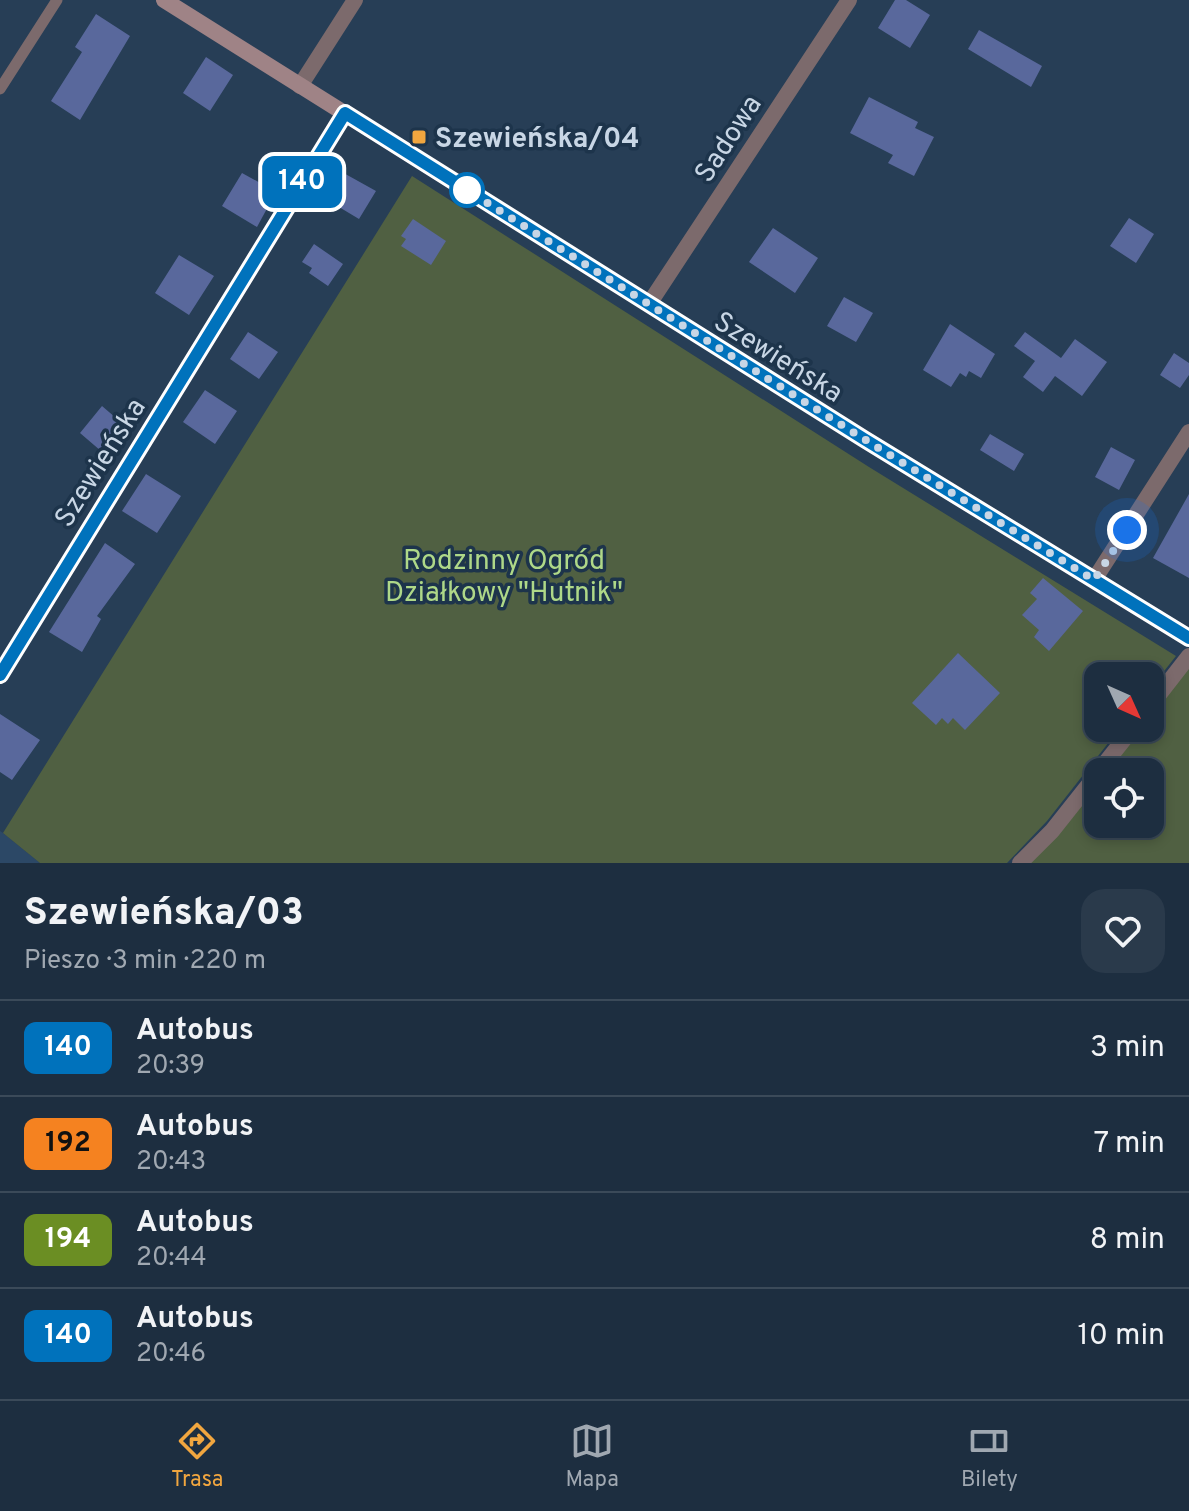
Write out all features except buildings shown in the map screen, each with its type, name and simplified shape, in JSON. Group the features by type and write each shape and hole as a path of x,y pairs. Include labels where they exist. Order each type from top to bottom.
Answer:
{"street":[{"name":"Szewieńska","path":"164,0 1189,638"},
{"path":"300,86 355,0"},
{"name":"Sadowa","path":"649,304 849,0"},
{"name":"Szewieńska","path":"0,675 345,113"},
{"path":"1094,580 1189,432"},
{"path":"1164,688 1189,656"},
{"path":"1109,758 1122,742"},
{"path":"1020,863 1052,831 1084,790"}],"lane":[{"path":"0,89 57,0"}],"shaded area":[{"path":"0,831 3,833 40,863 0,863"}],"green space":[{"name":"Rodzinny Ogród Działkowy \"Hutnik\"","path":"412,176 869,467 1176,656 1164,671 1164,662 1084,662 1084,742 1109,742 1096,758 1084,758 1084,774 1047,821 1007,863 40,863 3,833"},
{"path":"1189,656 1189,863 1020,863 1084,789 1084,838 1164,838 1164,758 1109,758 1122,742 1164,742 1164,688"}],"bus line":[{"name":"140","path":"0,675 345,113 864,439 1189,638"}],"place":[{"name":"Szewieńska/04","path":"419,137"}],"route":[{"path":"467,190 1094,580 1127,530"}]}
